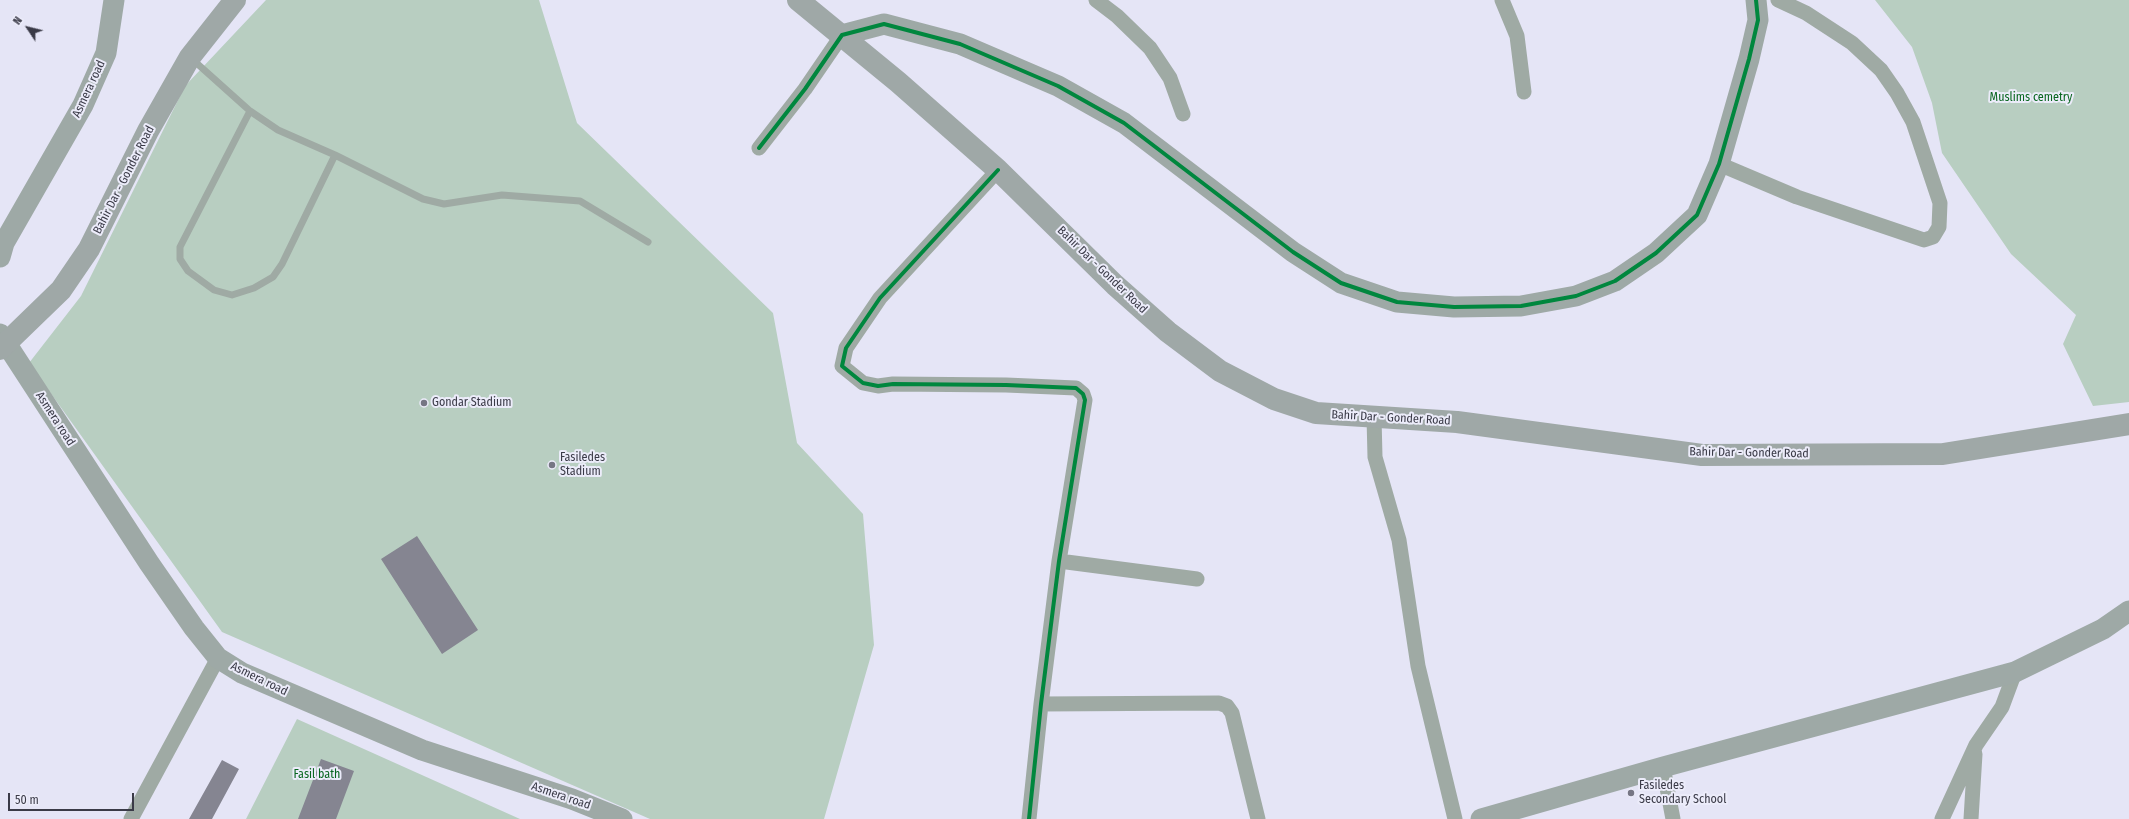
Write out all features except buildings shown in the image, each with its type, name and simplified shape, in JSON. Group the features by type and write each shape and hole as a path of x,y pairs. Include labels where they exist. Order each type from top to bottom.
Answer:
{"highway":[{"name":"Bahir Dar - Gonder Road","path":"2,342 61,290 89,249 148,131 190,57 235,0"},
{"name":"Bahir Dar - Gonder Road","path":"798,0 842,35 998,170 1115,285 1168,332 1220,371 1274,399 1316,413 1457,422 1702,455 1943,454 2129,424"}],"street":[{"name":"Asmera road","path":"0,257 4,243 86,99 106,53 114,0"},
{"path":"1096,0 1117,16 1150,48 1170,78 1183,114"},
{"path":"1502,0 1517,36 1524,92"},
{"path":"759,148 805,89 842,35 884,24 960,44 1058,86 1124,123 1293,252 1341,283 1397,302 1454,307 1521,306 1576,296 1615,281 1656,253 1697,215 1719,164 1758,20 1756,0"},
{"path":"1719,164 1797,197 1924,240 1933,237 1939,227 1940,203 1924,152 1913,122 1897,93 1885,76 1852,43 1806,13 1778,0"},
{"path":"998,170 880,298 846,348 842,366 863,383 878,386 893,384 1006,385 1076,388 1080,390 1085,400 1059,561 1041,704 1029,819"},
{"name":"Asmera road","path":"2,342 149,563 194,628 218,658 249,676 422,750 572,799 622,819"},
{"path":"1374,416 1375,457 1399,540 1418,666 1455,819"},
{"path":"1059,561 1197,579"},
{"path":"1480,819 1662,767 2015,672 2103,629 2129,611"},
{"path":"131,819 218,658"},
{"path":"1942,819 1976,745 2002,707 2015,672"},
{"path":"1041,704 1220,703 1227,706 1232,713 1258,819"},
{"path":"1971,819 1976,745"},
{"path":"1662,767 1673,819"}],"lane":[{"path":"190,57 250,111 278,130 335,155 423,199 444,204 502,195 580,201 648,242"},
{"path":"250,111 180,247 180,259 188,271 214,290 232,294 254,288 273,277 282,264 335,155"}],"green space":[{"name":"Gondar Stadium","path":"266,0 539,0 577,123 773,313 797,443 863,514 874,645 824,819 650,819 222,632 29,363 81,296 185,86"},
{"name":"Muslims cemetry","path":"1875,0 2129,0 2129,402 2093,406 2063,344 2076,315 2011,254 1942,153 1932,103 1912,47"},
{"name":"Fasil bath","path":"297,719 520,819 246,819"}],"cycle path":[{"path":"759,148 805,89 842,35 884,24 960,44 1058,86 1124,123 1293,252 1341,283 1397,302 1454,307 1521,306 1576,296 1615,281 1656,253 1697,215 1719,164 1749,59 1758,20 1756,0"},
{"path":"998,170 880,298 846,348 842,366 863,383 878,386 893,384 1006,385 1076,388 1083,394 1085,400 1059,561 1041,704 1029,819"}],"place":[{"name":"Gondar Stadium","path":"424,403"},
{"name":"Fasiledes Stadium","path":"552,465"},
{"name":"Fasiledes Secondary School","path":"1631,793"}]}
